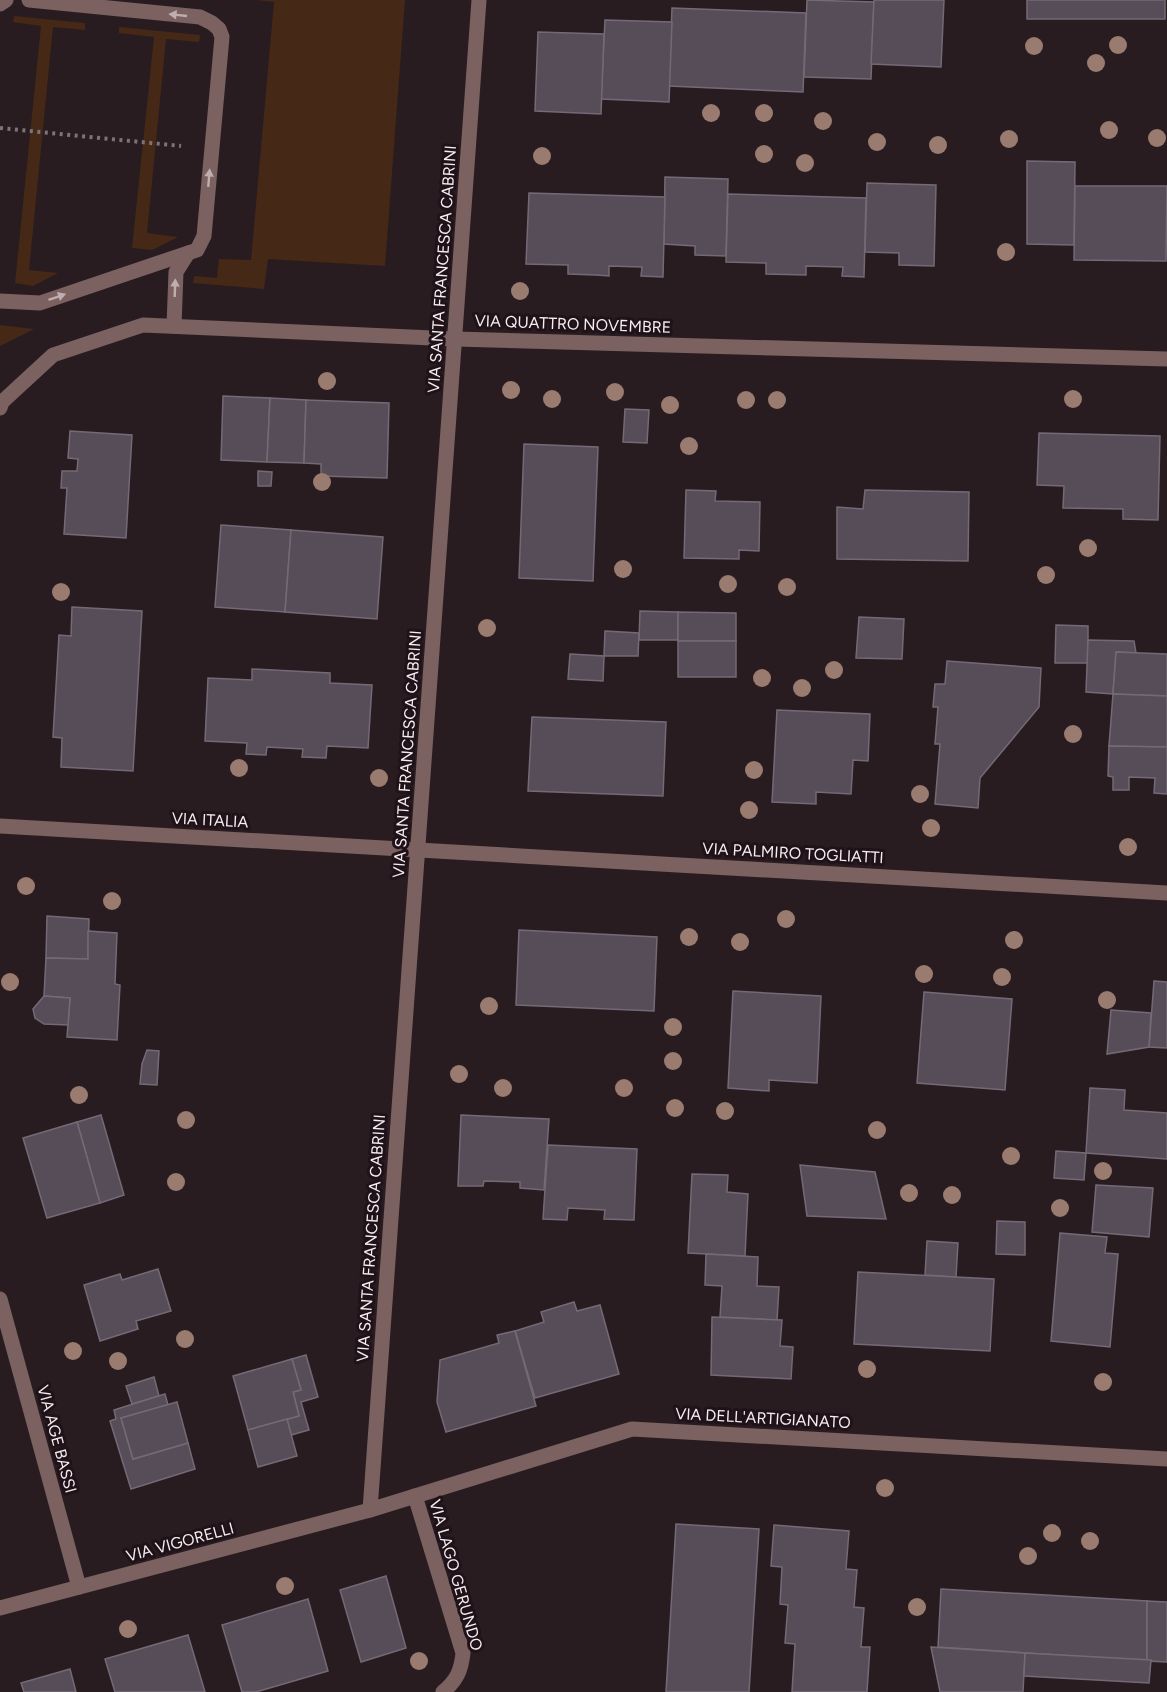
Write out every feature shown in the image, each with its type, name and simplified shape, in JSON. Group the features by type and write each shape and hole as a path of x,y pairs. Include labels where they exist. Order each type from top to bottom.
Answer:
{"street":[{"path":"0,4 6,0"},
{"path":"0,301 40,303 197,250 204,236 222,37 219,29 200,17 105,4 29,0"},
{"name":"VIA SANTA FRANCESCA CABRINI","path":"369,1510 479,0"},
{"path":"174,326 177,272 188,253"},
{"name":"VIA QUATTRO NOVEMBRE","path":"1,405 54,355 143,325 455,339 1167,359"},
{"name":"VIA ITALIA","path":"0,826 418,849"},
{"name":"VIA PALMIRO TOGLIATTI","path":"418,849 1167,893"},
{"name":"VIA AGE BASSI","path":"0,1299 79,1587"},
{"name":"VIA DELL'ARTIGIANATO","path":"369,1510 632,1429 1167,1459"},
{"name":"VIA LAGO GERUNDO","path":"415,1496 463,1653 461,1672 453,1684 443,1692"},
{"name":"VIA VIGORELLI","path":"0,1608 369,1510"}],"path":[{"path":"0,128 212,148"}],"shaded area":[{"path":"256,0 405,0 385,266 268,259 264,289 193,283 194,276 217,278 219,259 251,260 274,2"},
{"path":"14,16 85,23 85,30 53,27 29,270 58,273 33,286 15,283 41,26 13,22"},
{"path":"119,27 200,35 199,42 166,39 147,233 178,237 152,250 132,248 154,37 119,33"},
{"path":"0,325 34,329 0,346"}],"building":[{"path":"807,0 874,2 871,79 804,77"},
{"path":"874,0 944,0 941,67 871,64"},
{"path":"1027,0 1165,0 1165,19 1027,19"},
{"path":"672,8 806,13 803,92 669,86"},
{"path":"605,20 672,22 669,102 601,99"},
{"path":"538,32 604,34 601,114 535,111"},
{"path":"1027,161 1075,162 1074,245 1027,244"},
{"path":"665,177 728,179 726,256 695,255 695,246 664,244"},
{"path":"867,183 936,185 934,266 899,265 899,253 865,252"},
{"path":"1075,186 1167,186 1166,261 1074,260"},
{"path":"529,193 665,197 663,277 641,276 642,267 609,266 609,276 568,274 568,265 526,264"},
{"path":"728,194 866,198 864,277 842,276 843,267 806,266 806,275 766,274 766,263 726,262"},
{"path":"223,396 270,398 267,462 221,460"},
{"path":"270,398 306,400 304,463 267,462"},
{"path":"306,400 389,403 387,478 321,476 321,464 304,463"},
{"path":"625,409 649,410 647,443 623,442"},
{"path":"70,431 132,435 126,538 64,534 67,488 61,488 62,471 77,471 78,459 68,458"},
{"path":"1039,433 1160,436 1158,520 1123,519 1123,509 1063,508 1064,486 1037,485"},
{"path":"524,444 598,447 593,581 519,578"},
{"path":"258,471 272,472 271,486 258,486"},
{"path":"686,490 716,491 715,501 760,502 759,551 739,550 739,559 684,558"},
{"path":"865,490 969,492 968,561 837,559 837,507 863,509"},
{"path":"221,525 291,530 285,612 215,607"},
{"path":"291,530 383,537 377,619 285,612"},
{"path":"72,607 142,611 133,771 61,767 62,738 53,737 59,635 71,636"},
{"path":"640,611 678,612 678,640 639,640"},
{"path":"678,612 736,613 736,641 678,641"},
{"path":"859,617 904,619 902,659 856,658"},
{"path":"1056,625 1088,626 1088,663 1055,663"},
{"path":"605,631 639,633 638,656 604,656"},
{"path":"1088,640 1134,641 1136,653 1116,652 1113,694 1086,692"},
{"path":"678,641 736,641 736,677 678,677"},
{"path":"1116,652 1167,654 1167,696 1113,694"},
{"path":"570,654 604,656 603,681 568,679"},
{"path":"947,661 1041,668 1039,707 980,778 978,808 935,804 940,744 935,744 938,707 933,707 935,684 945,684"},
{"path":"252,669 330,673 330,683 372,685 368,748 327,746 326,758 302,757 303,749 267,747 266,755 246,754 247,743 205,741 208,678 252,680"},
{"path":"1113,694 1167,696 1167,747 1109,746"},
{"path":"777,710 870,714 868,761 853,760 851,794 816,792 816,804 772,802"},
{"path":"532,717 666,722 663,796 528,791"},
{"path":"1109,746 1167,747 1167,794 1154,793 1155,778 1129,777 1129,790 1113,790 1113,777 1108,776"},
{"path":"47,916 89,919 88,959 46,958"},
{"path":"519,930 657,937 654,1011 516,1005"},
{"path":"88,931 117,933 115,984 120,985 117,1040 67,1037 70,998 44,996 46,958 88,959"},
{"path":"1154,981 1167,982 1167,1048 1149,1047"},
{"path":"733,991 821,996 817,1083 769,1080 769,1091 728,1088"},
{"path":"924,992 1012,999 1005,1090 917,1083"},
{"path":"44,996 70,998 68,1025 44,1024 35,1018 33,1009"},
{"path":"1111,1010 1151,1013 1149,1047 1107,1054"},
{"path":"147,1050 159,1051 157,1085 140,1084 142,1064"},
{"path":"1090,1088 1125,1090 1124,1110 1167,1113 1167,1159 1086,1153"},
{"path":"101,1115 124,1195 100,1203 77,1122"},
{"path":"461,1115 549,1119 544,1190 520,1188 520,1182 484,1181 483,1186 458,1186"},
{"path":"77,1122 100,1203 47,1218 23,1138"},
{"path":"548,1145 637,1149 634,1220 604,1219 605,1210 568,1208 567,1220 543,1219"},
{"path":"1056,1151 1086,1153 1084,1180 1054,1178"},
{"path":"800,1165 875,1172 886,1219 807,1216"},
{"path":"692,1174 728,1175 727,1192 748,1194 745,1256 688,1253"},
{"path":"1096,1185 1153,1188 1149,1237 1092,1232"},
{"path":"997,1221 1025,1222 1025,1255 996,1254"},
{"path":"1060,1233 1107,1237 1105,1253 1118,1254 1110,1347 1051,1341"},
{"path":"927,1241 958,1243 956,1277 925,1275"},
{"path":"706,1254 758,1257 757,1286 779,1287 777,1320 720,1317 722,1286 705,1285"},
{"path":"158,1269 171,1311 136,1321 138,1329 100,1341 84,1285 120,1274 122,1280"},
{"path":"858,1272 994,1279 990,1351 854,1344"},
{"path":"574,1302 577,1311 600,1305 619,1374 535,1398 515,1331 544,1322 541,1312"},
{"path":"712,1317 782,1320 780,1346 793,1347 791,1379 711,1375"},
{"path":"515,1331 536,1406 446,1432 437,1402 440,1360 499,1343 497,1335"},
{"path":"306,1355 318,1397 301,1402 309,1430 291,1435 287,1419 299,1416 293,1392 301,1390 292,1359"},
{"path":"292,1359 301,1390 293,1392 299,1416 248,1430 233,1376"},
{"path":"154,1377 159,1396 132,1404 126,1386"},
{"path":"165,1394 168,1405 121,1418 133,1459 188,1443 195,1469 131,1489 110,1421 116,1419 114,1410"},
{"path":"177,1402 188,1443 133,1459 121,1418"},
{"path":"287,1419 297,1456 258,1467 248,1430"},
{"path":"676,1524 759,1529 749,1692 666,1692"},
{"path":"774,1525 849,1531 846,1569 857,1570 854,1607 864,1608 861,1647 870,1647 867,1692 792,1692 795,1644 785,1643 788,1605 780,1604 782,1567 771,1566"},
{"path":"386,1576 406,1648 361,1662 340,1590"},
{"path":"941,1589 1147,1601 1147,1661 938,1647"},
{"path":"308,1599 328,1671 256,1692 242,1692 222,1625"},
{"path":"1147,1601 1167,1602 1167,1662 1147,1661"},
{"path":"188,1635 205,1692 115,1692 105,1659"},
{"path":"931,1647 1025,1653 1023,1692 940,1692"},
{"path":"1025,1653 1151,1660 1149,1683 1024,1676"},
{"path":"70,1669 76,1692 24,1692 21,1683"}]}
